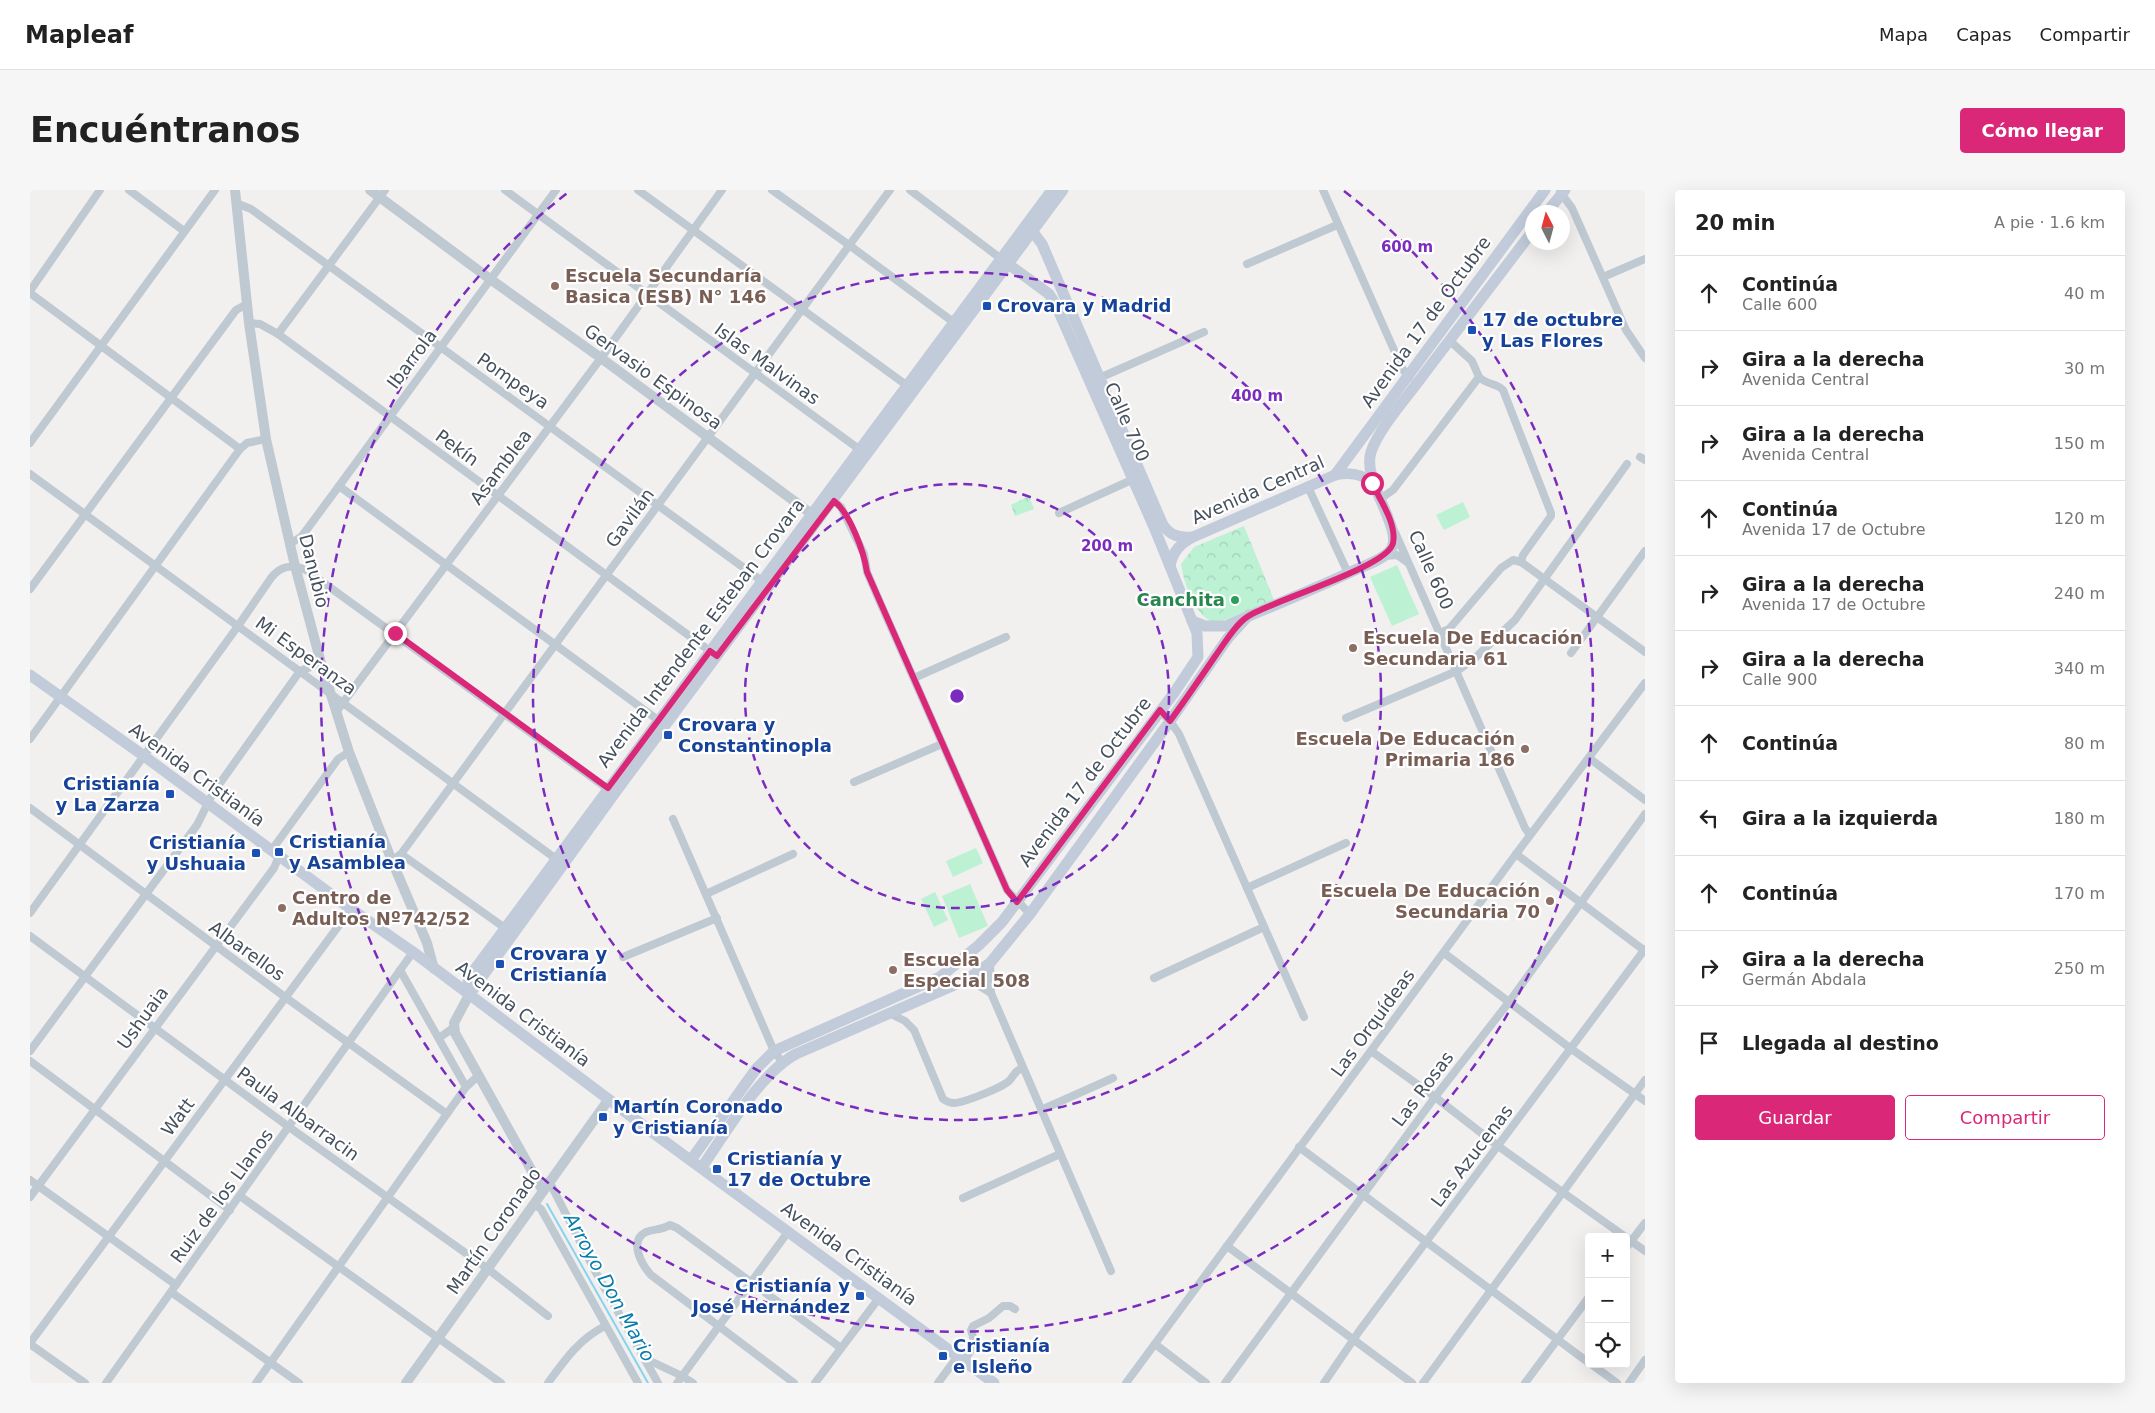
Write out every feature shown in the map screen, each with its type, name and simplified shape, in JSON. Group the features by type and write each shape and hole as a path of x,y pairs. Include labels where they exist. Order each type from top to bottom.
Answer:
{"main road":[{"name":"Avenida 17 de Octubre","path":"1335,475 1412,380 1545,190"},
{"name":"Avenida Intendente Esteban Crovara","path":"470,996 560,861 611,791 956,325 1058,191"},
{"path":"1552,205 1562,191"},
{"name":"Calle 700","path":"1028,229 1042,244 1096,380 1138,478 1192,621"},
{"name":"Avenida 17 de Octubre","path":"1372,483 1370,461 1372,449 1412,380 1450,340 1525,241"},
{"name":"Calle 700","path":"1004,261 1052,298 1096,380"},
{"name":"Avenida Intendente Esteban Crovara","path":"815,516 834,501 863,452"},
{"name":"Avenida Central","path":"1170,566 1178,547 1193,537 1335,475 1344,473 1358,474 1372,483"},
{"name":"Calle 700","path":"1138,478 1164,527 1180,538 1193,537"},
{"name":"Calle 600","path":"1372,483 1392,526"},
{"path":"1192,621 1205,626 1220,627 1348,573 1390,551 1394,542 1392,526"},
{"name":"Avenida 17 de Octubre","path":"702,1167 767,1077 782,1062 796,1054 966,980 990,963 1030,914 1228,638 1247,617"},
{"name":"Avenida 17 de Octubre","path":"691,1160 756,1069 774,1051 940,977 979,945 1002,922 1198,657 1198,642 1192,621"},
{"name":"Avenida Cristianía","path":"30,675 415,954 994,1383"},
{"name":"Avenida Intendente Esteban Crovara","path":"470,996 468,980 505,928 560,861"}],"street":[{"path":"100,190 30,292 100,347 240,449"},
{"path":"129,190 184,231"},
{"path":"30,443 215,190"},
{"name":"Danubio","path":"235,190 249,323 266,438 295,566 329,692 349,752 427,943 434,969"},
{"name":"Gervasio Espinosa","path":"370,190 382,193 490,279 601,358 815,516"},
{"name":"Islas Malvinas","path":"506,190 754,374 863,452"},
{"name":"Ibarrola","path":"290,544 302,536 388,416 556,190"},
{"path":"638,190 910,388"},
{"name":"Asamblea","path":"336,712 601,358 722,190"},
{"path":"772,190 956,325"},
{"name":"Gavilán","path":"392,861 401,854 890,190"},
{"path":"910,190 1004,261"},
{"path":"1323,190 1402,368 1412,380"},
{"path":"1562,191 1572,208 1626,330 1645,358"},
{"path":"278,334 382,193"},
{"name":"Pompeya","path":"236,203 251,209 766,584"},
{"path":"1246,264 1337,225"},
{"path":"1603,277 1645,259"},
{"path":"30,589 236,310 247,304"},
{"name":"Pekín","path":"249,323 260,324 278,334 714,654"},
{"path":"1096,380 1204,332"},
{"path":"1450,340 1472,361 1479,377 1488,384 1498,386 1502,390 1551,513 1551,516 1523,555 1522,562"},
{"path":"1380,498 1393,490 1479,377"},
{"path":"30,738 240,449 247,443 266,438"},
{"path":"1346,718 1457,671 1474,659 1508,627 1627,464"},
{"name":"Mi Esperanza","path":"30,474 345,702 560,861"},
{"path":"1059,513 1138,478"},
{"path":"339,486 662,723"},
{"path":"1308,487 1348,573"},
{"path":"834,501 841,507 864,554 867,572 1007,890 1030,914"},
{"name":"Calle 600","path":"1392,526 1525,828 1530,835"},
{"path":"1571,653 1645,551"},
{"path":"1383,556 1397,556 1409,563"},
{"path":"1440,634 1449,629 1504,565 1513,560 1522,562 1544,580 1645,652"},
{"path":"30,913 275,573 286,566 295,566 306,570 611,791"},
{"path":"914,678 1006,637"},
{"path":"30,1051 147,895 203,816 213,794 300,671 321,663"},
{"name":"Las Orquídeas","path":"1126,1383 1530,835 1645,683"},
{"path":"1160,710 1179,734 1304,1017"},
{"path":"854,782 942,744"},
{"path":"275,853 338,758 349,752"},
{"path":"1589,758 1645,800"},
{"name":"Albarellos","path":"30,808 348,1044 448,1114"},
{"name":"Las Rosas","path":"1225,1383 1435,1097 1509,1002 1645,814"},
{"path":"673,819 774,1051 782,1062"},
{"path":"1247,888 1346,842"},
{"name":"Ushuaia","path":"30,1198 274,868 275,853"},
{"path":"401,854 505,928"},
{"path":"706,894 793,854"},
{"path":"1516,854 1645,950"},
{"name":"Watt","path":"30,1343 107,1236 351,909"},
{"path":"623,957 716,918"},
{"path":"1154,978 1264,927"},
{"name":"Paula Albarracin","path":"30,936 289,1127 488,1269 548,1316"},
{"path":"415,954 424,949 427,943"},
{"name":"Las Azucenas","path":"1324,1383 1426,1242 1645,950"},
{"path":"1444,953 1570,1048 1645,1101"},
{"name":"Ruiz de los Llanos","path":"106,1383 400,970 415,954"},
{"path":"990,963 990,993 1111,1271"},
{"path":"400,970 466,1087"},
{"path":"940,977 946,989"},
{"path":"966,980 990,993"},
{"path":"439,1038 453,1028 470,996"},
{"path":"889,1013 905,1021 914,1030 943,1099 949,1103 964,1101 1003,1085 1009,1081 1017,1070 1022,1068"},
{"path":"453,1028 542,1191"},
{"path":"1370,1051 1435,1097 1498,1146 1645,1251"},
{"path":"30,1061 230,1210"},
{"path":"256,1383 466,1087 478,1076"},
{"path":"1041,1110 1113,1078"},
{"path":"1423,1383 1645,1080"},
{"name":"Martín Coronado","path":"406,1383 609,1099"},
{"path":"1299,1147 1585,1360"},
{"path":"963,1198 1060,1154"},
{"path":"30,1180 107,1236 299,1383"},
{"path":"549,1181 595,1271 658,1383"},
{"path":"240,1196 501,1383"},
{"path":"534,1204 541,1209 638,1383"},
{"path":"1630,1243 1645,1223"},
{"path":"794,1383 719,1328 645,1269 638,1248 638,1242 642,1235 670,1225 677,1228 841,1348"},
{"path":"676,1383 719,1328 788,1232"},
{"path":"1227,1246 1412,1383"},
{"path":"815,1383 879,1298"},
{"path":"1525,1383 1585,1302"},
{"path":"938,1383 974,1345 975,1341 971,1330 973,1326 989,1318 1003,1306 1010,1306 1015,1309"},
{"path":"548,1383 571,1352 591,1334 605,1326"},
{"path":"30,1343 85,1383"},
{"path":"1155,1344 1206,1383"},
{"path":"644,1358 693,1383"},
{"path":"1630,1383 1645,1360"},
{"path":"1597,1368 1617,1383"}],"green space":[{"path":"1029,496 1034,509 1015,516 1011,505"},
{"path":"1463,502 1470,517 1444,530 1436,515"},
{"path":"1244,526 1274,600 1217,623 1209,620 1197,608 1188,590 1181,564 1194,547"},
{"path":"1397,565 1419,614 1392,626 1370,577"},
{"name":"Canchita","path":"1243,583 1252,604 1226,615 1217,595"},
{"path":"976,848 983,863 953,877 946,861"},
{"path":"970,884 988,926 959,938 942,896"},
{"path":"935,892 948,920 934,927 921,899"}],"waterway":[{"name":"Arroyo Don Mario","path":"547,1204 648,1383"}],"place":[{"name":"Escuela Secundaría Basica (ESB) N° 146","path":"555,286"},
{"name":"Crovara y Madrid","path":"987,306"},
{"name":"17 de octubre y Las Flores","path":"1472,330"},
{"name":"Canchita","path":"1235,600"},
{"name":"Escuela De Educación Secundaria 61","path":"1353,648"},
{"name":"Crovara y Constantinopla","path":"668,735"},
{"name":"Escuela De Educación Primaria 186","path":"1525,749"},
{"name":"Cristianía y La Zarza","path":"170,794"},
{"name":"Cristianía y Asamblea","path":"279,852"},
{"name":"Cristianía y Ushuaia","path":"256,853"},
{"name":"Escuela De Educación Secundaria 70","path":"1550,901"},
{"name":"Centro de Adultos Nº742/52","path":"282,908"},
{"name":"Crovara y Cristianía","path":"500,964"},
{"name":"Escuela Especial 508","path":"893,970"},
{"name":"Martín Coronado y Cristianía","path":"603,1117"},
{"name":"Cristianía y 17 de Octubre","path":"717,1169"},
{"name":"Cristianía y José Hernández","path":"860,1296"},
{"name":"Cristianía e Isleño","path":"943,1356"}],"route":[{"path":"395,633 608,788 710,651 717,656 834,501 840,505 864,554 867,572 942,744 1007,890 1017,902 1160,710 1170,721 1233,631 1247,617 1348,573 1390,551 1394,542 1392,526 1372,483"}]}
